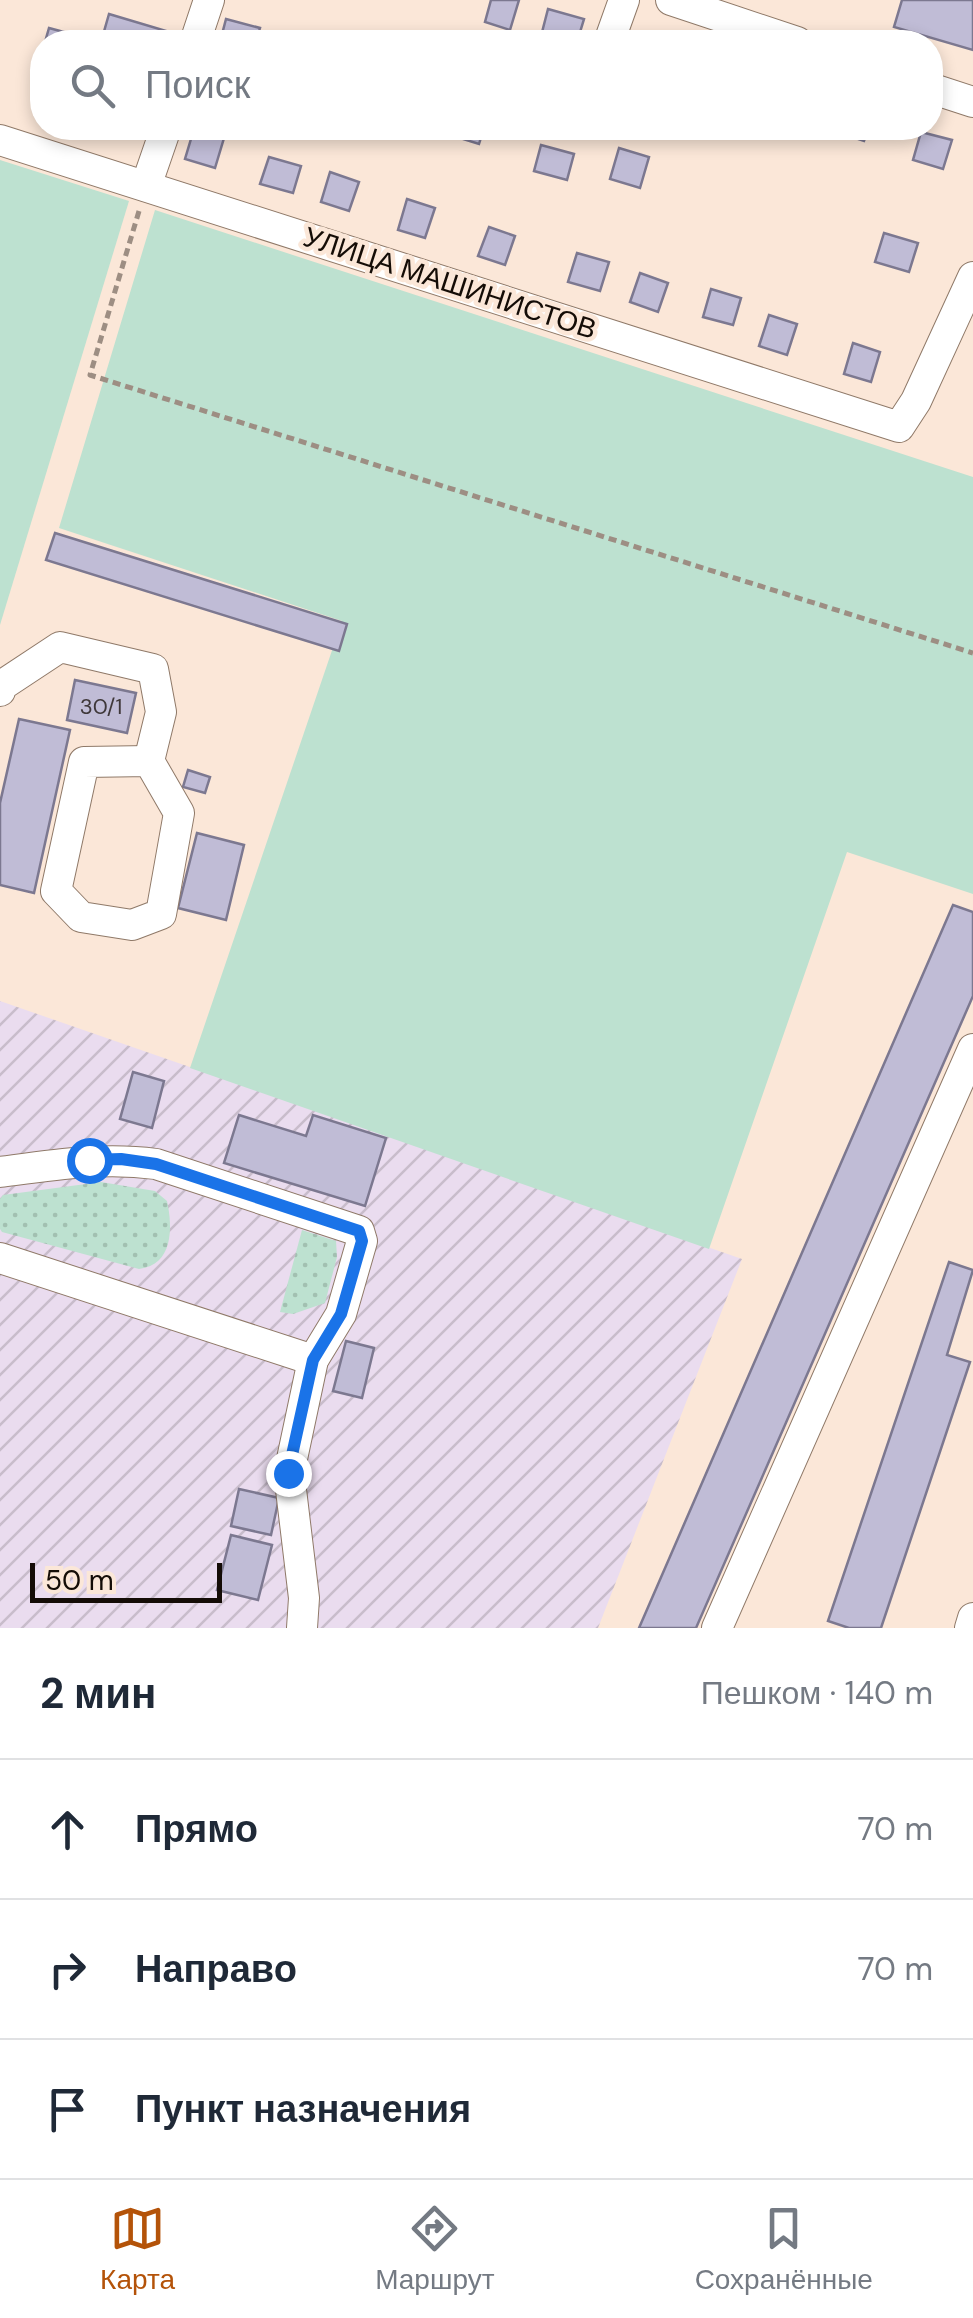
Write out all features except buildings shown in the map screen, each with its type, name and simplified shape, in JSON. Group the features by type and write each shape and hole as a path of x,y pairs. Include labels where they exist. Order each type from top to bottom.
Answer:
{"street":[{"path":"199,30 209,0"},
{"path":"613,30 624,0"},
{"path":"677,1 763,30"},
{"path":"943,92 973,102"},
{"name":"УЛИЦА МАШИНИСТОВ","path":"0,140 899,426 916,401 973,276"},
{"path":"146,186 162,140"},
{"path":"0,690 60,647 153,669 161,712 149,762 179,814 161,914 132,925 81,917 56,891 84,762 149,762"},
{"path":"717,1628 973,1049"},
{"path":"0,1172 89,1160 156,1164 359,1231 362,1241 341,1314 313,1360 288,1473 304,1598 302,1628"},
{"path":"0,1258 313,1360"},
{"path":"970,1628 973,1618"}],"path":[{"path":"146,186 90,376 973,653"}],"shaded area":[{"path":"0,1001 742,1259 598,1628 0,1628"}],"green space":[{"path":"0,160 129,201 0,625"},
{"path":"155,210 973,477 973,894 847,852 709,1249 190,1068 342,621 59,528"},
{"path":"101,1182 155,1191 167,1201 168,1244 159,1260 150,1266 139,1269 0,1229 3,1195"},
{"path":"302,1230 336,1241 337,1257 325,1303 293,1314 280,1312"}],"route":[{"path":"89,1160 156,1164 359,1231 362,1241 341,1314 313,1360 288,1473"}]}
